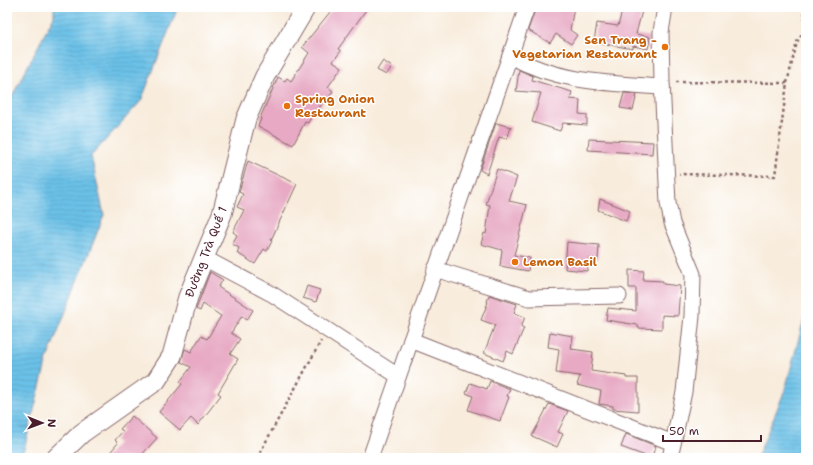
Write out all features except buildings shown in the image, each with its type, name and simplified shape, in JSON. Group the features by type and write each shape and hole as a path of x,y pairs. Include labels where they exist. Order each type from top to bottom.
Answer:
{"street":[{"name":"Đường Trà Quế 1","path":"56,458 82,433 156,381 172,356 188,297 222,214 246,119 265,76 306,7"},
{"path":"370,458 527,7"},
{"path":"665,7 661,32 668,203 672,223 693,274 692,316 684,392 670,458"},
{"path":"510,56 521,62 580,81 662,84"},
{"path":"204,258 272,294 398,376"},
{"path":"435,269 528,298 620,296"},
{"path":"411,340 673,443"}],"path":[{"path":"667,174 775,176 787,83 797,42 805,29 804,7"},
{"path":"662,84 787,83"},
{"path":"257,458 327,330"}],"water":[{"path":"54,7 178,7 141,101 91,156 104,215 47,359 24,449 20,458 7,458 7,299 12,291 7,256 7,106 54,16"},
{"path":"806,312 806,458 757,458 785,390"}],"place":[{"name":"Sen Trang - Vegetarian Restaurant","path":"665,47"},
{"name":"Spring Onion Restaurant","path":"287,106"},
{"name":"Lemon Basil","path":"515,262"}]}
